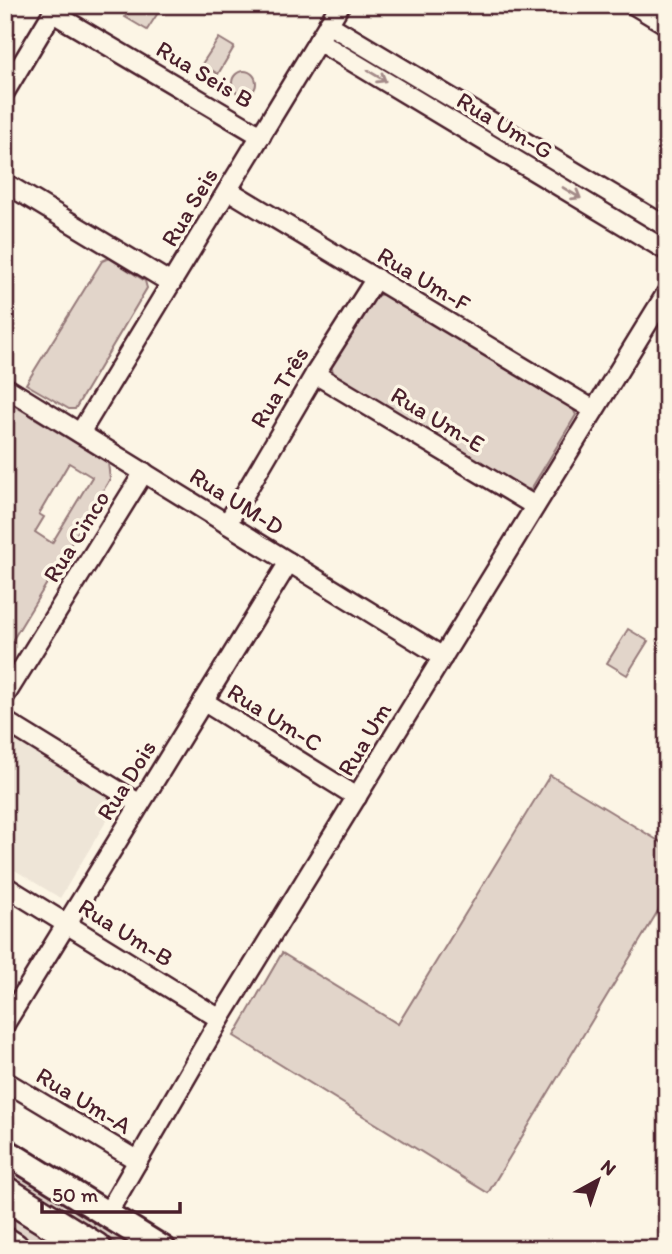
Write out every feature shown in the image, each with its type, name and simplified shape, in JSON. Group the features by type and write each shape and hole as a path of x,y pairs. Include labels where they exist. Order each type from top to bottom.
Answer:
{"highway":[{"path":"5,1193 95,1249"},
{"path":"5,1244 13,1249"}],"main road":[{"path":"5,1151 163,1249"}],"street":[{"name":"Rua Seis","path":"80,433 340,5"},
{"path":"634,5 667,25"},
{"path":"5,92 55,9"},
{"name":"Rua Seis B","path":"55,9 261,136"},
{"name":"Rua Um-G","path":"328,24 667,227"},
{"name":"Rua Um-G","path":"318,41 667,251"},
{"path":"498,149 508,132"},
{"path":"5,183 171,283"},
{"name":"Rua Um-F","path":"228,190 594,410"},
{"name":"Rua Três","path":"227,524 315,374 376,278"},
{"name":"Rua Um","path":"107,1214 220,1019 667,292"},
{"name":"Rua Um-E","path":"315,374 535,506"},
{"name":"Rua UM-D","path":"5,387 443,657"},
{"name":"Rua Cinco","path":"5,696 11,675 144,472"},
{"name":"Rua Dois","path":"5,1024 289,562"},
{"name":"Rua Um-C","path":"203,701 357,797"},
{"path":"5,721 140,804"},
{"name":"Rua Um-B","path":"5,886 220,1019"},
{"name":"Rua Um-A","path":"5,1081 138,1161"}],"shaded area":[{"path":"132,5 163,5 147,30 125,17"},
{"path":"219,38 234,47 218,74 202,64"},
{"path":"239,71 249,71 256,78 256,88 249,95 239,95 232,88 232,78"},
{"path":"109,258 145,281 147,288 75,409 69,409 26,384 102,261"},
{"path":"383,294 573,409 576,415 531,489 524,490 335,376 331,367 376,296"},
{"path":"5,400 108,463 110,479 12,641 5,641","holes":["69,463 92,477 52,543 35,532 44,517 39,514"]},
{"path":"628,629 648,641 627,675 607,663"},
{"path":"5,731 119,800 60,898 5,864"},
{"path":"550,775 667,846 667,896 488,1193 234,1036 282,953 398,1024"},
{"path":"5,1163 144,1249 126,1249 5,1174"},
{"path":"5,1211 66,1249 40,1249 5,1227"}]}
